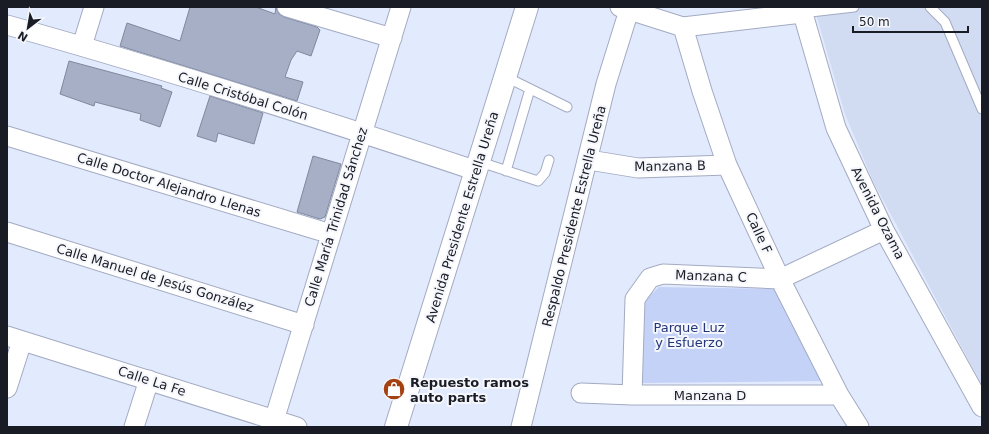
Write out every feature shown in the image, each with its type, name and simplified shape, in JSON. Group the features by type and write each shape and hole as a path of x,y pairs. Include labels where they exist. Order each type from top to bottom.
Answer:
{"main road":[{"name":"Avenida Presidente Estrella Ureña","path":"396,427 527,7"}],"street":[{"path":"82,46 94,7"},
{"path":"287,7 392,38"},
{"name":"Calle María Trinidad Sánchez","path":"273,424 401,7"},
{"path":"626,8 684,27 801,10"},
{"name":"Respaldo Presidente Estrella Ureña","path":"521,427 626,8"},
{"name":"Avenida Ozama","path":"801,10 836,128 884,230 982,407"},
{"name":"Calle Cristóbal Colón","path":"7,25 82,46 478,166"},
{"name":"Calle F","path":"684,27 702,91 727,165 780,279 839,395 859,427"},
{"name":"Calle Doctor Alejandro Llenas","path":"7,136 331,234"},
{"name":"Manzana B","path":"589,160 638,168 727,165"},
{"name":"Manzana C","path":"632,395 635,299 650,278 663,274 780,279 884,230"},
{"name":"Calle Manuel de Jesús González","path":"7,232 304,325"},
{"path":"7,388 14,339"},
{"name":"Calle La Fe","path":"14,339 149,380 273,424 297,427"},
{"path":"134,427 149,380"},
{"name":"Manzana D","path":"581,393 632,395 839,395"}],"lane":[{"path":"801,10 854,7"},
{"path":"930,7 945,22 982,109"},
{"path":"506,77 567,107"},
{"path":"506,171 530,89"},
{"path":"478,166 506,171 538,182 545,173 549,160"}],"shaded area":[{"path":"814,7 982,7 982,385 873,181 845,114"}],"green space":[{"name":"Parque Luz y Esfuerzo","path":"659,287 774,289 823,381 641,383 643,302"}],"building":[{"path":"190,7 256,7 275,14 276,7 279,14 284,17 317,27 320,30 311,56 297,51 291,60 285,77 303,82 297,101 120,46 127,23 180,41"},
{"path":"69,61 162,86 161,88 172,92 160,127 140,120 141,114 95,102 94,106 60,94"},
{"path":"210,96 263,113 254,144 218,133 216,142 197,136"},
{"path":"313,156 341,164 325,217 320,219 297,212"}],"place":[{"name":"Repuesto ramos auto parts","path":"394,389"}]}
